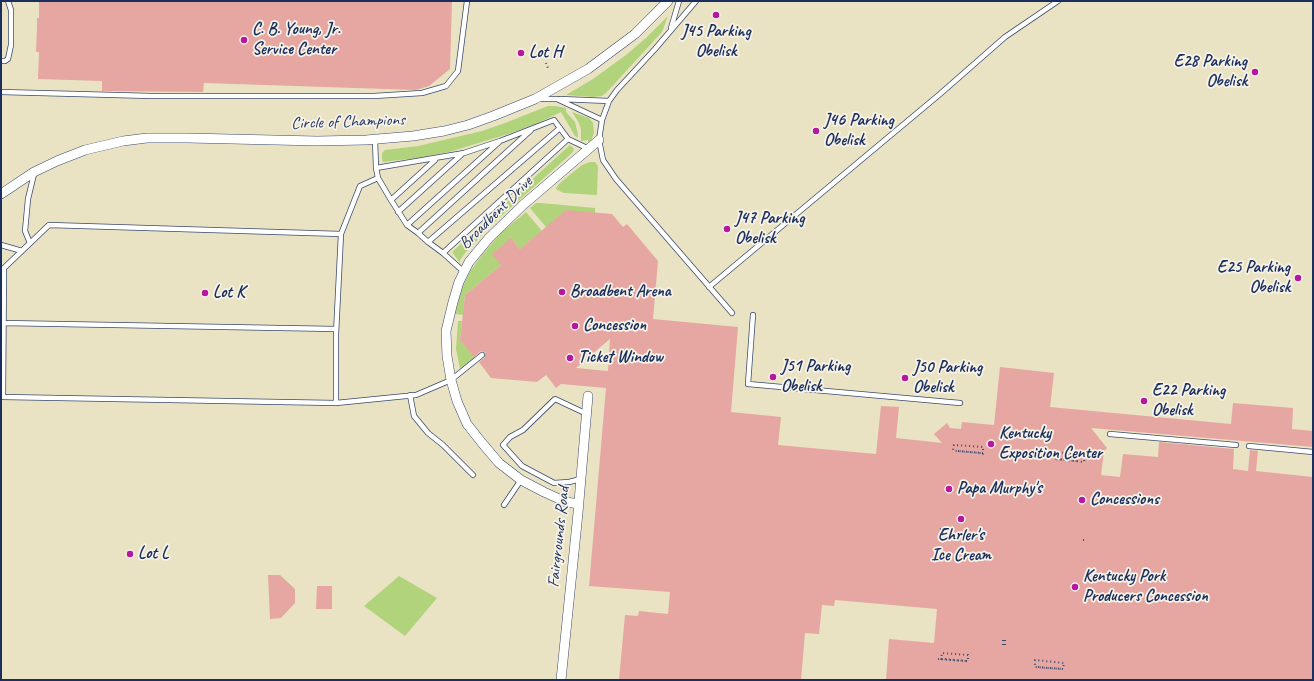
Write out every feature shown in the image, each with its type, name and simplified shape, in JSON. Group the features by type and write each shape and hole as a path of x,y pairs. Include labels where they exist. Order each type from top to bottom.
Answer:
{"street":[{"name":"Circle of Champions","path":"1,194 34,172 57,161 85,150 123,141 147,138 317,141 375,140 444,131 493,116 535,99 597,63 635,34 668,1"},
{"name":"Broadbent Drive","path":"579,504 566,502 520,480 499,463 482,443 468,424 457,401 446,356 446,331 452,302 459,282 469,262 489,238 523,205 599,140"},
{"name":"Fairgrounds Road","path":"561,680 579,504 588,396"}],"lane":[{"path":"1,61 8,59 10,45 11,10 8,1"},
{"path":"1,92 152,96 366,96 422,93 446,86 458,72 467,1"},
{"path":"671,30 679,1"},
{"path":"696,1 609,101 602,120 599,140 603,160 616,179 732,313"},
{"path":"709,287 940,94 1005,37 1058,1"},
{"path":"535,99 609,101"},
{"path":"557,99 602,120"},
{"path":"376,168 436,159 464,153 554,120 568,139 589,149"},
{"path":"418,233 534,128"},
{"path":"428,242 560,128"},
{"path":"443,253 568,139"},
{"path":"375,140 376,168 378,178 398,212 407,225 443,253 464,272"},
{"path":"407,225 500,141"},
{"path":"398,212 464,153"},
{"path":"391,200 436,159"},
{"path":"30,243 25,231 28,199 34,172"},
{"path":"336,403 336,329 341,234 360,186 378,178"},
{"path":"341,234 49,225 4,268 3,397 336,403 416,394 451,380 482,355"},
{"path":"1,246 22,251"},
{"path":"753,315 748,384 960,403"},
{"path":"3,323 336,329"},
{"path":"410,395 414,416 428,433 443,445 473,475"},
{"path":"581,479 569,482 554,483 522,466 503,445 510,437 522,430 555,399 587,414"},
{"path":"1110,434 1236,445"},
{"path":"1249,446 1313,452"},
{"path":"504,505 520,480"}],"path":[{"path":"546,63 548,68"},
{"path":"958,451 983,453 983,447 954,444 953,450 983,453 983,456"},
{"path":"1055,452 1085,455 1084,462 1058,459 1055,458 1055,452"},
{"path":"1054,462 1055,458 1079,461"},
{"path":"1004,638 1004,645"},
{"path":"938,658 945,659 952,660 965,661 968,661 968,656 942,653 941,659 944,659 959,660 966,661"},
{"path":"1038,667 1045,668 1053,668 1063,669 1064,663 1035,660 1035,667 1056,668 1062,669"}],"green space":[{"path":"668,16 662,32 606,93 602,96 593,97 566,95 593,79 626,55"},
{"path":"548,106 566,108 566,112 575,122 578,138 575,136 561,112 536,124 508,134 449,152 383,162 382,159 382,153 385,150 418,146 482,131"},
{"path":"572,112 589,118 593,123 594,133 591,141 581,141 581,130 579,123"},
{"path":"570,145 574,149 572,153 490,226 466,252 460,260 460,263 452,252"},
{"path":"595,162 598,166 597,195 564,193 557,190 556,188 559,184 582,165"},
{"path":"536,203 595,208 595,213 546,227 530,208"},
{"path":"526,212 542,231 520,249 511,238 501,265 465,295 463,315 455,314 462,288 471,270 502,232"},
{"path":"458,321 462,321 460,340 475,357 460,369 456,349"},
{"path":"399,576 437,598 405,636 364,606"}],"building":[{"name":"C. B. Young, Jr. Service Center","path":"39,1 452,1 450,69 429,86 416,90 204,83 203,92 102,91 102,81 38,79 39,52 36,52"},
{"name":"Kentucky Exposition Center","path":"566,210 612,214 623,227 627,224 658,261 653,319 738,327 731,412 781,417 778,445 876,454 881,406 899,407 896,438 942,443 934,434 947,423 950,428 961,429 962,422 994,425 1000,367 1054,373 1050,407 1231,424 1233,403 1293,408 1292,429 1313,431 1313,447 1091,428 1107,448 1104,451 1101,475 1120,477 1123,454 1158,457 1159,442 1234,449 1233,469 1248,471 1250,450 1258,451 1256,471 1313,477 1313,680 886,680 889,639 934,643 937,609 835,600 834,606 822,605 819,634 805,633 801,680 619,680 625,615 638,616 639,611 668,614 670,592 589,586 606,388 561,384 556,388 546,375 537,382 491,378 479,362 485,357 485,352 481,351 474,357 460,340 465,295 501,265 492,254 511,238 520,249","holes":["610,339 608,371 576,368"]},
{"path":"268,575 280,575 295,589 295,603 281,618 270,619"},
{"path":"317,586 332,586 332,609 316,609"}],"place":[{"name":"J45 Parking Obelisk","path":"716,15"},
{"name":"C. B. Young, Jr. Service Center","path":"244,40"},
{"name":"Lot H","path":"521,53"},
{"name":"E28 Parking Obelisk","path":"1255,72"},
{"name":"J46 Parking Obelisk","path":"816,131"},
{"name":"J47 Parking Obelisk","path":"727,229"},
{"name":"E25 Parking Obelisk","path":"1298,278"},
{"name":"Broadbent Arena","path":"562,292"},
{"name":"Lot K","path":"205,293"},
{"name":"Concession","path":"575,326"},
{"name":"Ticket Window","path":"570,358"},
{"name":"J51 Parking Obelisk","path":"773,377"},
{"name":"J50 Parking Obelisk","path":"905,378"},
{"name":"E22 Parking Obelisk","path":"1144,401"},
{"name":"Kentucky Exposition Center","path":"991,444"},
{"name":"Papa Murphy's","path":"949,489"},
{"name":"Concessions","path":"1082,500"},
{"name":"Ehrler's Ice Cream","path":"961,519"},
{"name":"Lot L","path":"130,554"},
{"name":"Kentucky Pork Producers Concession","path":"1075,587"}]}
